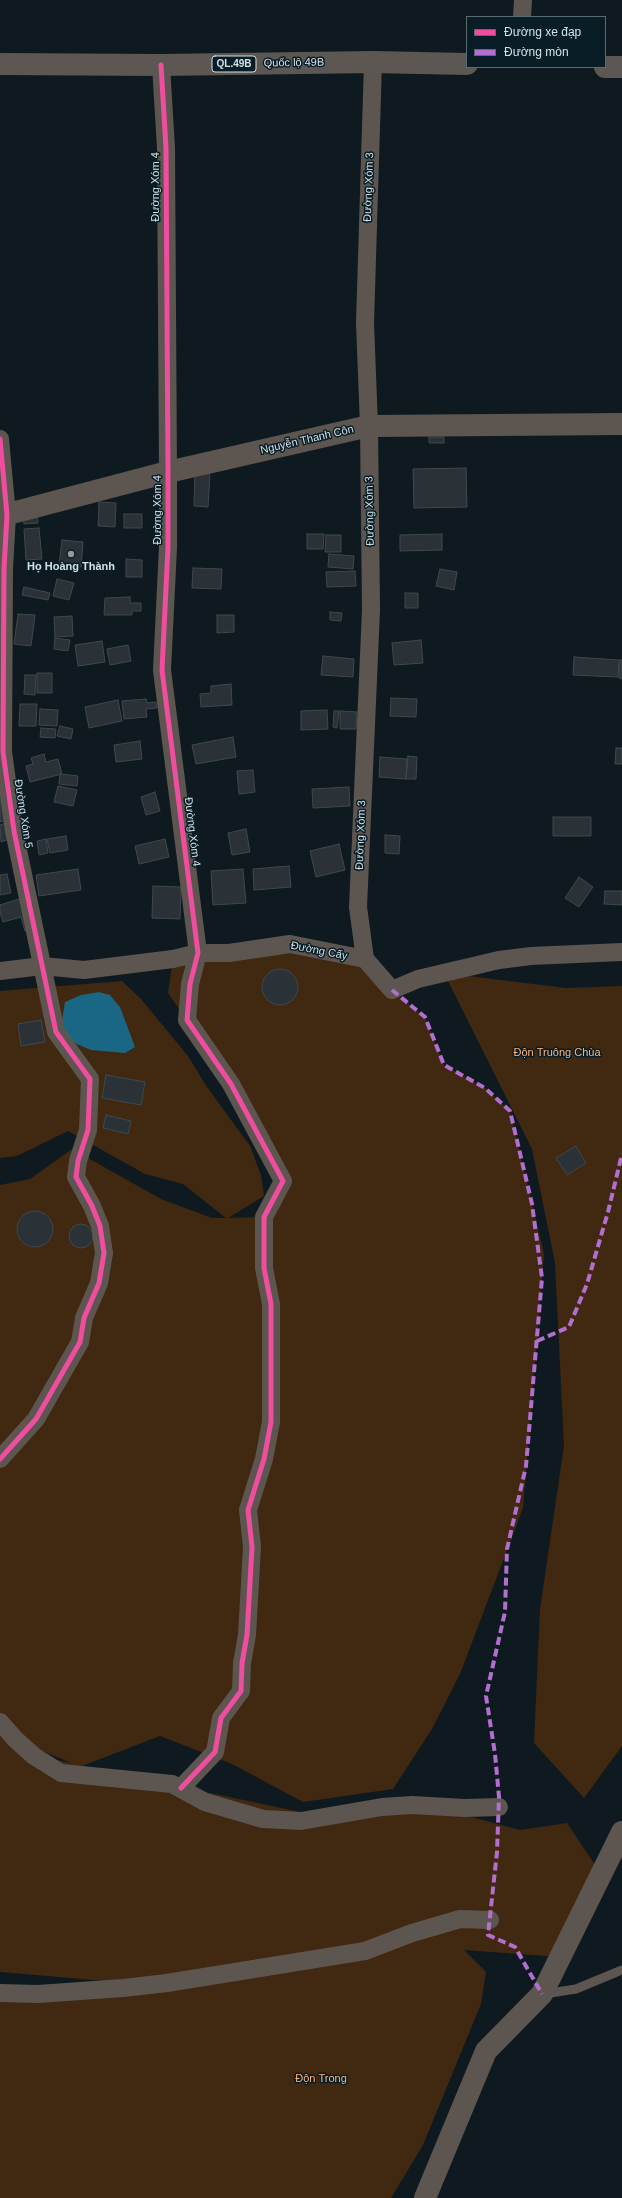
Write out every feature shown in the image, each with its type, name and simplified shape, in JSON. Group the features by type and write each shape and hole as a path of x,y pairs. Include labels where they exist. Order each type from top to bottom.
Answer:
{"main road":[{"name":"Quốc lộ 49B","path":"0,64 161,65 373,62 466,64"},
{"path":"606,67 622,67"}],"street":[{"path":"522,16 523,0"},
{"name":"Đường Xóm 3","path":"365,959 358,907 371,610 369,426 365,323 373,62"},
{"name":"Đường Xóm 4","path":"161,65 166,148 168,472 168,547 162,670 198,953"},
{"name":"Nguyễn Thanh Côn","path":"4,516 168,472 369,426 622,424"},
{"name":"Đường Xóm 5","path":"0,439 4,516 3,752 14,831 56,1032 90,1079 88,1130 78,1161 76,1177 92,1206 100,1226 104,1253 99,1283 84,1318 80,1342 36,1419 0,1459"},
{"name":"Đường Cấy","path":"0,971 42,966 84,970 173,959 198,953 229,952 290,944 365,959"},
{"path":"365,959 392,990 418,979 499,960 530,956 622,952"},
{"path":"181,1788 215,1752 220,1718 241,1691 242,1663 247,1635 252,1547 248,1510 264,1460 271,1422 271,1304 264,1268 264,1217 283,1181 231,1084 187,1020 190,984 198,953"},
{"path":"0,1722 16,1740 34,1756 61,1773 92,1777 111,1776 135,1781 151,1780 172,1784 205,1802 263,1819 301,1821 382,1807 412,1805 479,1808 498,1807"},
{"path":"425,2198 486,2051 542,1994 622,1832"},
{"path":"0,1993 38,1994 123,1988 167,1983 365,1951 412,1933 460,1919 490,1920"}],"lane":[{"path":"542,1994 576,1989 622,1970"}],"green space":[{"name":"Độn Trong","path":"290,944 365,959 392,990 425,1017 444,1065 485,1088 510,1111 544,1254 523,1508 460,1674 432,1729 393,1789 303,1802 232,1764 160,1736 82,1766 324,1817 434,1807 520,1830 567,1823 601,1874 560,1957 464,1950 486,1972 481,2004 423,2145 391,2198 0,2198 0,1995 152,1985 0,1972 0,1736 34,1756 72,1763 0,1734 0,1185 30,1179 72,1149 161,1199 212,1218 226,1218 183,1184 145,1174 68,1131 17,1156 0,1158 0,991 122,981 141,999 188,1056 205,1084 250,1146 261,1175 264,1196 228,1218 264,1217 283,1181 231,1084 168,993 173,959"},
{"name":"Độn Truông Chùa","path":"444,973 566,988 622,986 622,1746 584,1798 534,1743 540,1609 564,1446 555,1263 532,1149"}],"water":[{"path":"99,992 110,995 120,1007 135,1047 125,1053 91,1050 72,1042 63,1034 62,1020 65,1002 81,995"}],"building":[{"path":"429,437 444,437 444,443 429,443"},
{"path":"466,468 467,507 414,508 413,469"},
{"path":"195,471 210,472 208,507 194,506"},
{"path":"99,502 116,503 115,527 98,526"},
{"path":"37,514 38,523 24,524 23,515"},
{"path":"124,514 142,514 142,528 124,528"},
{"path":"39,528 42,559 26,560 24,529"},
{"path":"307,534 324,534 323,549 307,549"},
{"path":"442,534 442,550 400,551 400,535"},
{"path":"326,535 341,535 341,552 325,552"},
{"name":"Họ Hoàng Thành","path":"62,540 83,542 81,567 59,565"},
{"path":"329,554 354,556 353,569 328,567"},
{"path":"126,559 142,560 142,577 126,577"},
{"path":"193,568 222,569 221,589 192,588"},
{"path":"440,569 457,572 454,590 436,586"},
{"path":"355,571 356,586 327,587 326,572"},
{"path":"57,579 74,583 69,600 53,596"},
{"path":"24,587 50,593 48,600 22,595"},
{"path":"405,593 418,593 418,608 405,608"},
{"path":"130,597 130,603 141,603 141,611 132,611 132,615 104,615 105,598"},
{"path":"330,612 342,613 341,621 330,620"},
{"path":"18,614 35,615 31,646 14,644"},
{"path":"217,615 234,615 234,632 217,633"},
{"path":"72,616 73,636 55,637 54,617"},
{"path":"55,638 70,640 68,651 54,649"},
{"path":"421,640 423,663 394,665 392,643"},
{"path":"102,641 105,662 78,666 75,645"},
{"path":"128,645 131,661 110,665 107,649"},
{"path":"323,656 354,659 353,677 321,675"},
{"path":"574,657 619,660 618,677 573,675"},
{"path":"620,660 622,660 622,679 619,678"},
{"path":"37,673 52,673 52,693 37,693"},
{"path":"25,675 36,675 35,695 24,694"},
{"path":"231,684 232,705 201,707 200,694 211,693 211,686"},
{"path":"391,698 417,699 416,717 390,716"},
{"path":"146,699 147,703 156,702 157,708 146,709 147,717 124,719 122,701"},
{"path":"118,700 122,721 89,728 85,707"},
{"path":"20,704 37,704 36,726 19,726"},
{"path":"40,709 58,710 57,726 39,725"},
{"path":"327,710 328,729 301,730 301,711"},
{"path":"334,711 339,711 337,728 333,727"},
{"path":"340,711 357,712 356,729 340,729"},
{"path":"60,726 73,729 71,739 57,736"},
{"path":"41,728 56,729 55,738 40,737"},
{"path":"233,737 236,757 196,764 192,745"},
{"path":"140,741 142,759 116,762 114,745"},
{"path":"616,748 622,748 622,764 615,764"},
{"path":"44,754 46,762 58,759 62,774 30,782 26,766 33,764 31,758"},
{"path":"408,756 417,757 416,779 406,779"},
{"path":"380,757 407,759 406,779 379,777"},
{"path":"253,770 255,792 239,794 237,771"},
{"path":"60,774 78,776 77,786 59,784"},
{"path":"58,786 77,790 73,806 54,802"},
{"path":"349,787 350,806 313,808 312,789"},
{"path":"155,792 160,811 146,815 141,797"},
{"path":"5,796 9,820 0,822 0,797"},
{"path":"553,817 591,817 591,836 553,836"},
{"path":"6,823 10,839 1,842 0,825"},
{"path":"246,829 250,852 232,855 228,833"},
{"path":"385,835 400,836 399,854 385,853"},
{"path":"66,836 68,850 50,853 47,839"},
{"path":"46,839 48,853 39,855 37,841"},
{"path":"165,839 169,857 139,864 135,846"},
{"path":"339,844 345,870 316,877 310,851"},
{"path":"289,866 291,887 254,890 253,869"},
{"path":"78,869 81,890 39,896 36,875"},
{"path":"243,869 246,903 213,905 211,871"},
{"path":"7,874 11,893 0,895 0,875"},
{"path":"579,877 593,887 579,907 565,898"},
{"path":"153,886 181,887 180,919 152,918"},
{"path":"605,891 622,891 622,905 604,904"},
{"path":"22,898 32,929 25,931 21,917 3,922 0,912 0,905"},
{"path":"284,969 293,974 297,980 297,994 293,1000 284,1005 276,1005 267,1000 263,994 262,983 267,974 273,970"},
{"path":"41,1020 45,1042 21,1046 18,1024"},
{"path":"106,1075 145,1082 141,1105 102,1098"},
{"path":"106,1115 131,1121 128,1134 103,1128"},
{"path":"576,1146 586,1163 567,1175 556,1158"},
{"path":"39,1211 48,1216 52,1222 52,1236 48,1242 39,1247 31,1247 22,1242 18,1236 17,1225 22,1216 28,1212"},
{"path":"81,1224 86,1225 92,1231 92,1241 86,1247 81,1248 76,1247 70,1241 69,1236 70,1231 76,1225"}],"marked path":[{"path":"392,990 425,1017 444,1065 485,1088 510,1111 532,1204 542,1278 526,1466 507,1549 505,1612 486,1696 495,1754 499,1797 497,1852 488,1935 515,1947 542,1994"},
{"path":"537,1341 569,1327 587,1284 608,1212 622,1154"}],"cycle path":[{"path":"161,65 166,148 168,472 168,547 162,670 198,953 190,984 187,1020 231,1084 283,1181 264,1217 264,1268 271,1304 271,1422 264,1459 248,1510 252,1547 247,1635 242,1663 241,1691 221,1718 215,1752 181,1788"},
{"path":"0,439 7,515 4,569 3,752 14,831 56,1032 90,1079 88,1130 78,1161 76,1177 92,1206 100,1226 104,1253 99,1283 84,1318 80,1342 36,1419 0,1459"}],"place":[{"name":"Họ Hoàng Thành","path":"71,554"}]}
